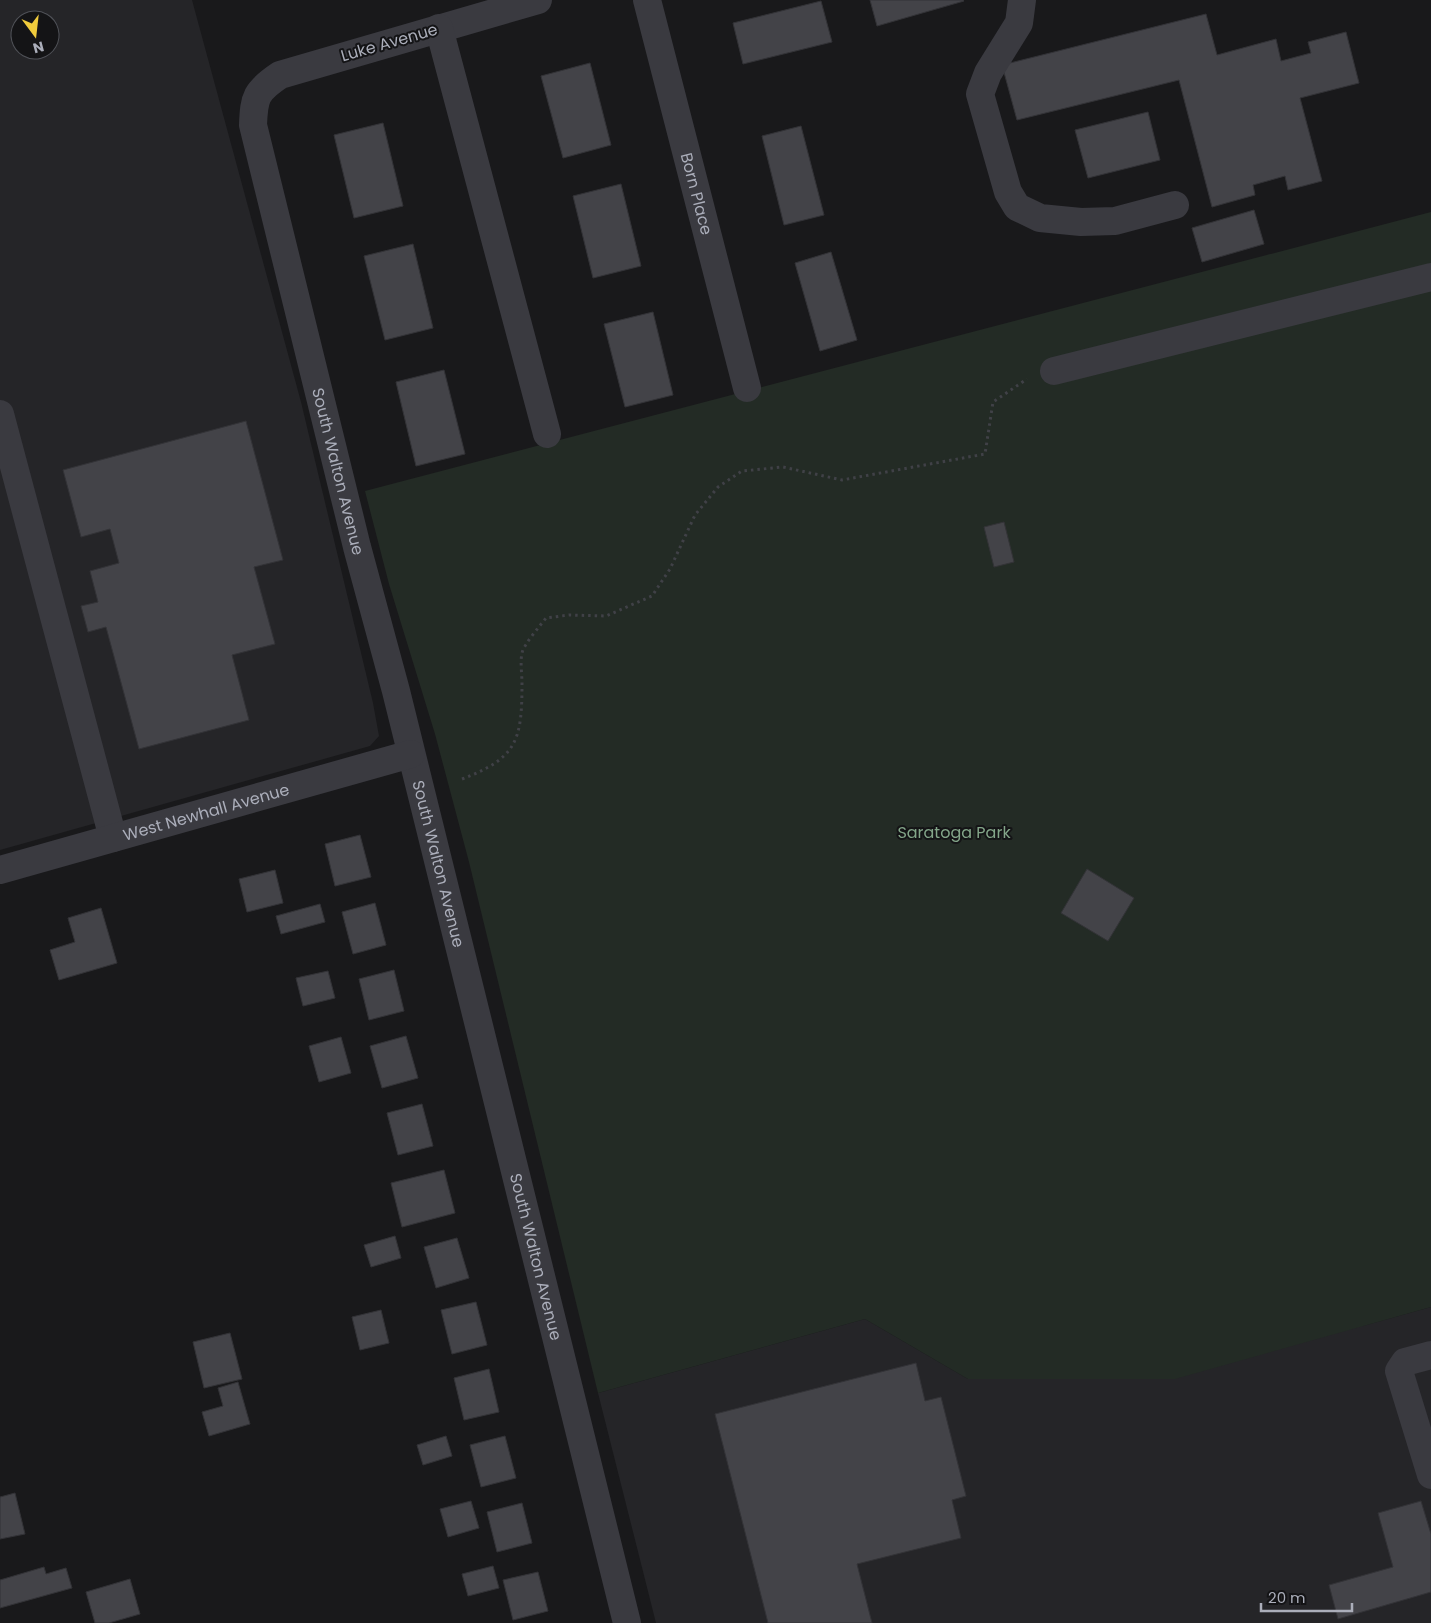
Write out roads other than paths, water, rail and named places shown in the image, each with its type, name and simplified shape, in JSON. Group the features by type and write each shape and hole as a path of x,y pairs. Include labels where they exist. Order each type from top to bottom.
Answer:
{"street":[{"name":"Luke Avenue","path":"254,104 263,86 280,75 538,0"},
{"name":"Born Place","path":"647,0 747,388"},
{"path":"1022,0 1019,23 988,73 980,94 1008,192 1016,207 1040,218 1081,222 1115,222 1175,205"},
{"path":"439,28 547,434"},
{"name":"South Walton Avenue","path":"254,104 253,125 357,547 396,691 627,1623"},
{"path":"1054,371 1431,277"},
{"path":"0,414 113,838"},
{"name":"West Newhall Avenue","path":"0,870 411,754"},
{"path":"1428,1457 1399,1371 1405,1362 1431,1355"}],"park label":[{"name":"Saratoga Park","path":"954,832"}]}
